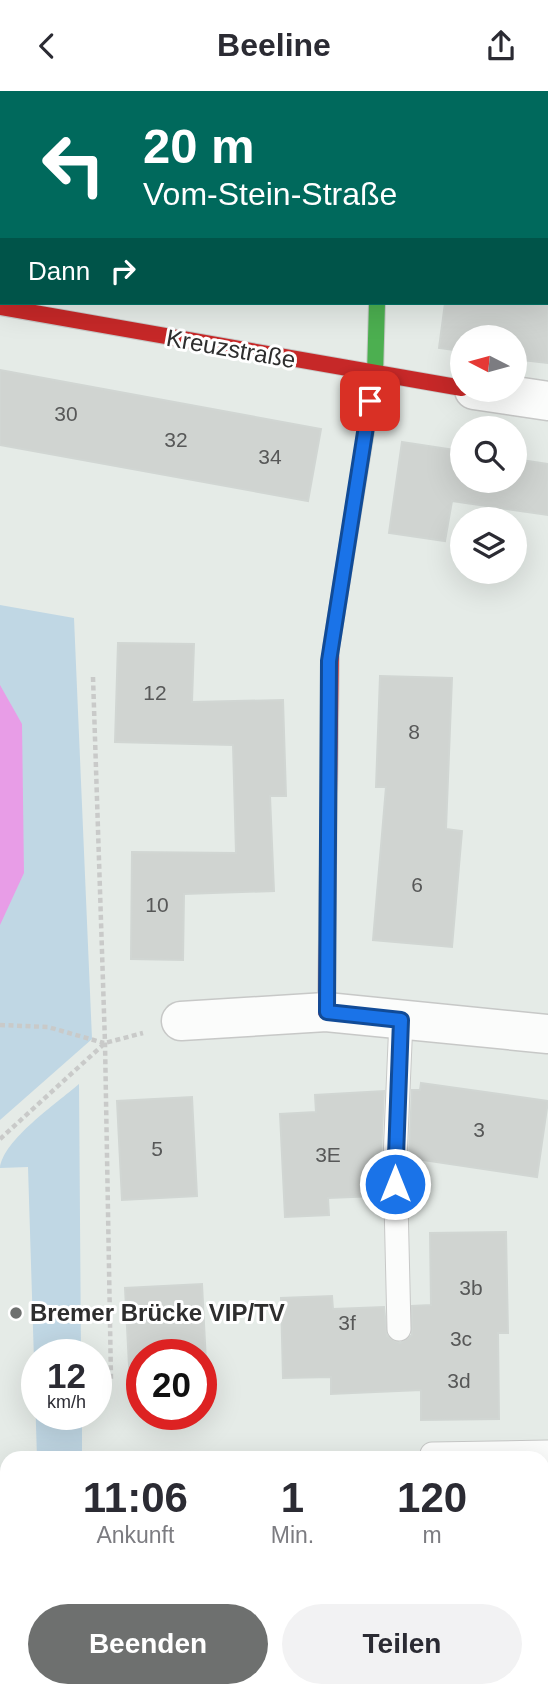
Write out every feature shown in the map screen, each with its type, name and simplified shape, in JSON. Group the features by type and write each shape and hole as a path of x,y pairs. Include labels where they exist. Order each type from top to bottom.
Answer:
{"street":[{"path":"327,1012 329,661 375,375 377,305"},
{"name":"Kreuzstraße","path":"0,307 450,387"},
{"path":"527,398 548,401"},
{"path":"181,1021 327,1012 548,1034"}],"lane":[{"path":"399,1329 394,1159 401,1020"}],"path":[{"path":"93,677 105,1044 110,1339"},
{"path":"0,1025 48,1027 105,1044"},
{"path":"0,1139 105,1044"}],"shaded area":[{"path":"0,605 74,618 92,1039 0,1120"},
{"path":"0,685 22,724 24,873 0,925"},
{"path":"79,1084 81,1339 33,1339 28,1167 0,1168 3,1157 21,1134"},
{"path":"36,1430 82,1430 82,1451 37,1451"}],"building":[{"path":"445,305 548,305 548,363 527,361 527,325 450,325 450,349 439,348"},
{"path":"0,370 321,429 308,501 0,445"},
{"path":"402,442 450,449 450,493 527,493 527,461 548,464 548,515 527,512 527,507 493,507 452,501 445,541 389,533"},
{"path":"118,643 194,644 192,702 283,700 286,796 270,796 274,891 184,894 183,960 131,959 132,852 236,853 233,745 115,742"},
{"path":"380,676 452,678 446,829 462,831 452,947 373,940 386,787 376,787"},
{"path":"421,1083 548,1101 537,1177 409,1158 412,1090 420,1090"},
{"path":"384,1091 381,1154 375,1153 376,1196 328,1198 329,1215 285,1217 280,1114 316,1112 315,1095"},
{"path":"192,1097 197,1196 122,1200 117,1101"},
{"path":"506,1232 508,1333 498,1333 499,1419 421,1420 421,1390 331,1394 331,1377 283,1378 281,1298 332,1296 333,1309 384,1307 387,1336 400,1343 412,1335 412,1306 431,1305 430,1233"},
{"path":"202,1284 205,1339 128,1339 125,1288"}],"traffic: fast":[{"path":"331,648 375,375 377,305"}],"traffic: jam":[{"path":"0,307 450,386"},
{"path":"326,1012 331,648"}],"place":[{"name":"Bremer Brücke VIP/TV","path":"16,1313"}],"route":[{"path":"370,401 329,661 327,1012 401,1020 395,1184"}]}
